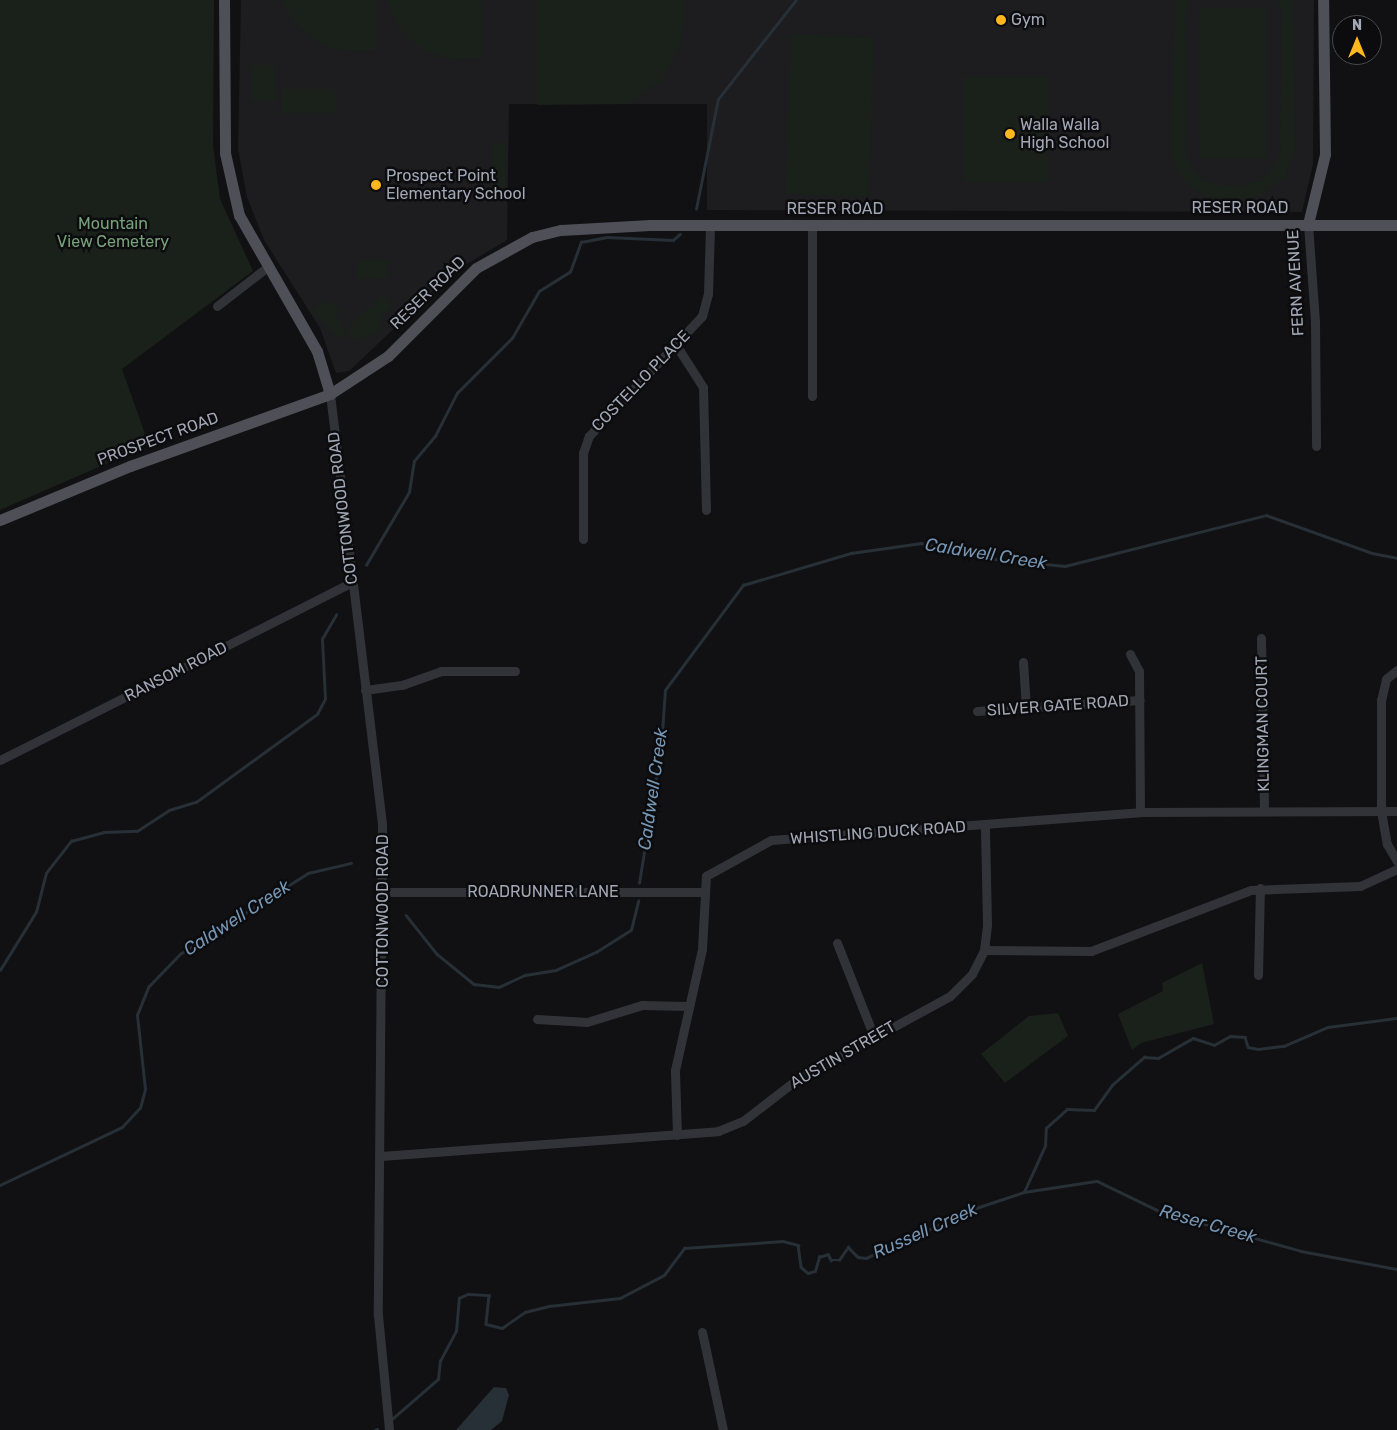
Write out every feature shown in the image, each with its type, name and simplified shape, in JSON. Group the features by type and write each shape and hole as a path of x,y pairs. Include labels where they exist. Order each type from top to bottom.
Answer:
{"main road":[{"path":"224,0 225,153 240,220 266,268 317,351 330,394"},
{"name":"FERN AVENUE","path":"1308,224 1325,154 1323,0"},
{"name":"RESER ROAD","path":"330,394 388,356 476,268 532,237 592,226 1397,225"},
{"name":"PROSPECT ROAD","path":"0,520 130,466 330,394"}],"street":[{"name":"FERN AVENUE","path":"1308,224 1315,322 1316,446"},
{"name":"COSTELLO PLACE","path":"583,539 583,453 589,436 702,316 708,294 710,226"},
{"path":"812,226 812,396"},
{"path":"217,306 266,268"},
{"path":"676,345 703,387 706,510"},
{"name":"COTTONWOOD ROAD","path":"330,394 351,583 382,825 384,892 378,1315 389,1430"},
{"name":"RANSOM ROAD","path":"0,760 351,583"},
{"name":"KLINGMAN COURT","path":"1262,638 1264,811"},
{"path":"1130,654 1139,671 1140,812"},
{"path":"1023,662 1026,708"},
{"path":"1397,670 1386,680 1381,700 1381,811 1387,844 1397,861"},
{"path":"365,690 402,685 441,671 515,671"},
{"name":"SILVER GATE ROAD","path":"977,711 1140,700"},
{"name":"WHISTLING DUCK ROAD","path":"677,1135 675,1070 702,949 702,892 706,876 771,840 1140,812 1397,811"},
{"name":"AUSTIN STREET","path":"381,1156 677,1135 718,1131 743,1121 796,1080 950,996 972,974 984,950 986,825"},
{"path":"984,950 1090,951 1260,888 1360,886 1397,869"},
{"path":"1258,976 1260,888"},
{"name":"ROADRUNNER LANE","path":"384,892 702,892"},
{"path":"837,943 874,1037"},
{"path":"537,1019 588,1022 642,1005 688,1006"},
{"path":"702,1332 723,1430"}],"shaded area":[{"name":"Walla Walla High School","path":"241,0 1314,0 1313,164 1302,212 707,210 707,104 509,104 507,240 454,272 349,371 336,373 320,328 264,240 247,197 238,149"},
{"path":"494,1387 506,1388 509,1395 502,1421 491,1430 456,1430"}],"green space":[{"name":"Mountain View Cemetery","path":"0,0 214,0 213,145 220,199 253,271 122,369 149,445 0,510"},
{"path":"282,0 376,0 376,50 345,52 316,42 294,22"},
{"path":"387,0 482,0 481,58 450,60 421,49 399,28"},
{"path":"537,0 685,0 681,45 662,79 630,104 537,105"},
{"path":"1175,0 1190,0 1185,16 1186,156 1194,171 1207,182 1238,187 1265,178 1280,156 1282,12 1278,0 1293,0 1295,152 1285,176 1260,196 1238,200 1208,197 1188,185 1175,167 1171,152"},
{"path":"1200,8 1266,8 1266,158 1200,158"},
{"path":"791,34 874,37 868,197 785,194"},
{"path":"251,65 275,65 275,101 251,101"},
{"path":"963,77 1048,77 1048,182 963,182"},
{"path":"282,89 335,89 335,113 282,113"},
{"path":"492,143 505,143 505,191 492,191"},
{"path":"387,259 388,278 357,280 356,261"},
{"path":"383,294 393,306 381,317 380,332 356,341 348,332 350,325"},
{"path":"323,299 328,305 334,301 340,310 334,316 343,322 340,325 347,333 341,340 312,311"},
{"path":"1202,963 1214,1024 1141,1043 1132,1050 1118,1014 1163,991 1162,983"},
{"path":"1058,1013 1068,1036 1005,1083 981,1054 1029,1016"}],"waterway":[{"path":"696,209 718,99 796,0"},
{"path":"366,565 409,492 414,461 435,436 457,393 512,338 539,291 570,272 581,242 607,237 673,240 680,234"},
{"name":"Caldwell Creek","path":"639,883 661,747 665,690 743,585 851,553 921,543 985,558 1065,566 1266,515 1372,553 1397,558"},
{"path":"0,970 36,912 46,873 71,841 104,832 137,831 169,810 196,802 317,714 325,699 322,639 336,615"},
{"name":"Caldwell Creek","path":"0,1185 122,1127 140,1108 145,1089 137,1015 149,986 180,954 308,873 351,863"},
{"name":"Caldwell Creek","path":"406,915 437,954 474,984 499,987 525,975 556,970 596,952 631,930 638,901"},
{"name":"Russell Creek","path":"392,1419 438,1379 440,1361 456,1331 459,1298 468,1294 489,1295 486,1324 502,1328 525,1312 549,1306 620,1298 664,1275 684,1248 783,1241 798,1245 801,1267 808,1273 815,1271 819,1257 828,1254 831,1260 839,1260 848,1247 858,1257 866,1258 979,1207 1024,1192 1045,1146 1046,1128 1067,1109 1094,1110 1112,1085 1144,1057 1158,1058 1193,1038 1214,1045 1230,1036 1245,1037 1248,1047 1258,1049 1284,1046 1328,1027 1397,1018"},
{"name":"Reser Creek","path":"1024,1192 1097,1181 1159,1211 1301,1251 1397,1269"}],"place":[{"name":"Gym","path":"1001,20"},
{"name":"Walla Walla High School","path":"1010,134"},
{"name":"Prospect Point Elementary School","path":"376,185"}]}
